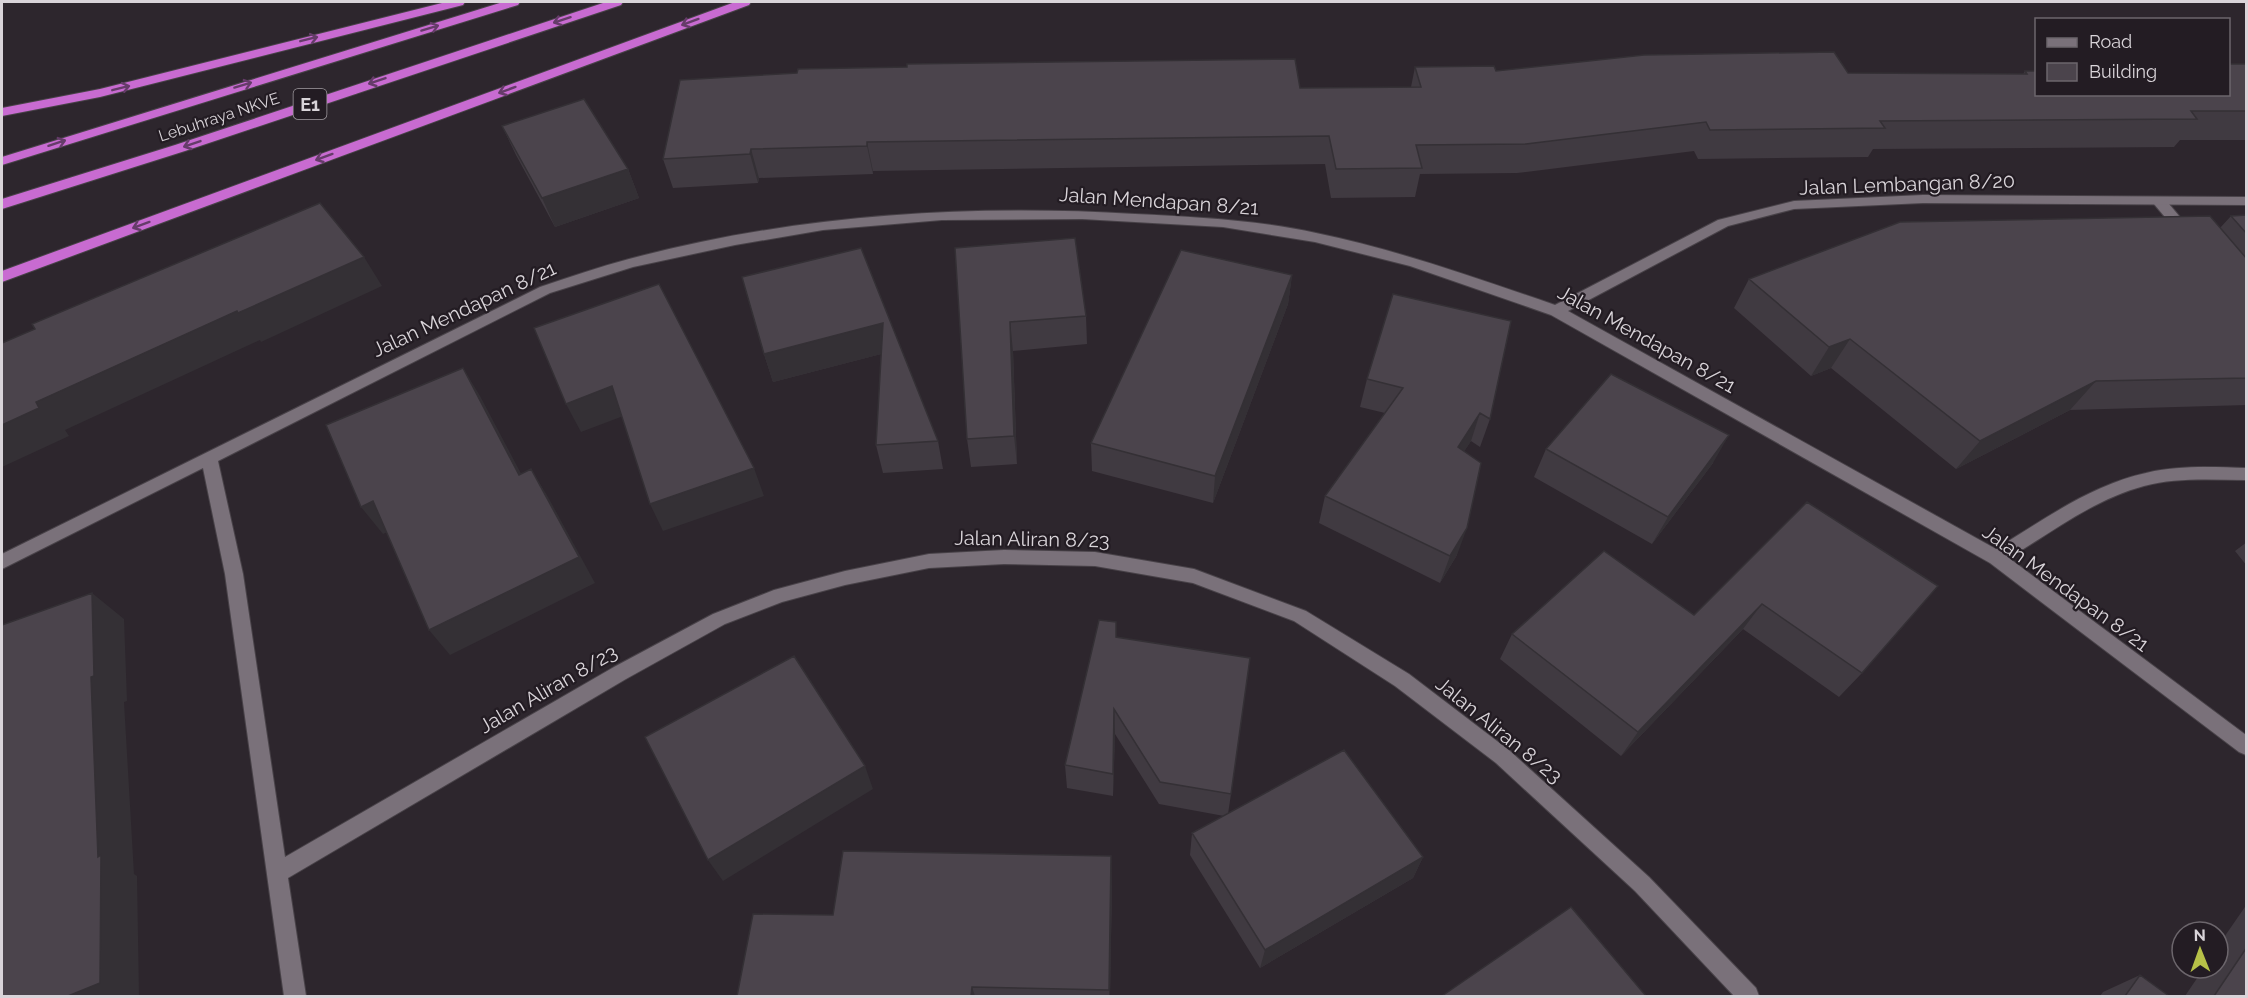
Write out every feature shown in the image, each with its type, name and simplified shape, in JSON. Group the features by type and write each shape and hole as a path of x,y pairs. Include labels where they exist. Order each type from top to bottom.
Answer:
{"highway":[{"path":"2,112 100,93 459,2"},
{"name":"Lebuhraya NKVE","path":"2,161 514,2"},
{"name":"Lebuhraya NKVE","path":"2,204 180,148 617,2"},
{"path":"2,277 745,2"}],"street":[{"name":"Jalan Lembangan 8/20","path":"1556,311 1723,223 1794,206 1923,199 2247,201"},
{"path":"2158,201 2195,245"},
{"name":"Jalan Mendapan 8/21","path":"2,562 545,290 631,263 735,240 823,226 942,216 1082,215 1223,223 1315,237 1414,262 1556,311 1996,558 2247,746"},
{"path":"209,457 234,574 295,996"},
{"path":"1996,558 2052,523 2118,487 2167,475 2247,474"},
{"name":"Jalan Aliran 8/23","path":"277,873 620,673 719,619 780,595 845,578 929,561 1004,557 1095,559 1194,576 1300,616 1402,680 1503,757 1564,812 1642,884 1748,996"}],"building":[{"path":"1834,52 1848,73 2027,74 2025,71 2035,71 2035,96 2230,96 2230,64 2247,64 2247,111 2191,111 2197,119 1880,121 1885,128 1710,130 1706,122 1526,144 1416,145 1422,168 1336,169 1329,136 867,142 867,146 751,149 750,154 663,159 680,80 797,73 798,69 907,67 907,64 1295,59 1300,88 1421,87 1415,67 1494,66 1496,71 1644,55"},
{"path":"584,99 628,169 542,198 502,126"},
{"path":"320,203 364,257 238,313 237,311 36,402 39,408 2,425 2,343 35,329 32,324"},
{"path":"2247,215 2247,234 2231,216"},
{"path":"2210,216 2247,259 2247,378 2096,381 1980,441 1850,339 1829,347 1749,279 1900,222"},
{"path":"1075,238 1086,316 1010,322 1014,436 967,439 955,248"},
{"path":"861,248 938,441 876,445 883,323 764,354 742,277"},
{"path":"1181,250 1292,275 1215,476 1091,443"},
{"path":"659,284 754,468 650,504 612,386 566,404 534,328"},
{"path":"1393,294 1511,321 1490,419 1480,413 1458,447 1481,463 1467,528 1450,556 1325,496 1403,388 1367,379"},
{"path":"463,368 519,475 531,469 579,557 429,630 373,501 361,507 326,425"},
{"path":"1611,374 1729,435 1668,517 1546,449"},
{"path":"1807,502 1938,586 1862,673 1762,604 1638,732 1512,634 1604,551 1694,615"},
{"path":"92,593 94,676 91,677 98,857 101,855 100,983 68,996 2,996 2,625"},
{"path":"1099,620 1116,622 1116,637 1250,658 1231,794 1160,782 1114,709 1113,774 1065,765"},
{"path":"794,656 865,766 708,860 645,737"},
{"path":"1344,750 1423,857 1265,950 1192,833"},
{"path":"843,851 1111,856 1109,990 972,987 971,996 737,996 753,914 833,915"},
{"path":"1571,907 1646,996 1442,996"},
{"path":"2247,947 2247,996 2214,996 2225,980 2230,980 2230,972"},
{"path":"2140,975 2169,996 2125,996"}]}
